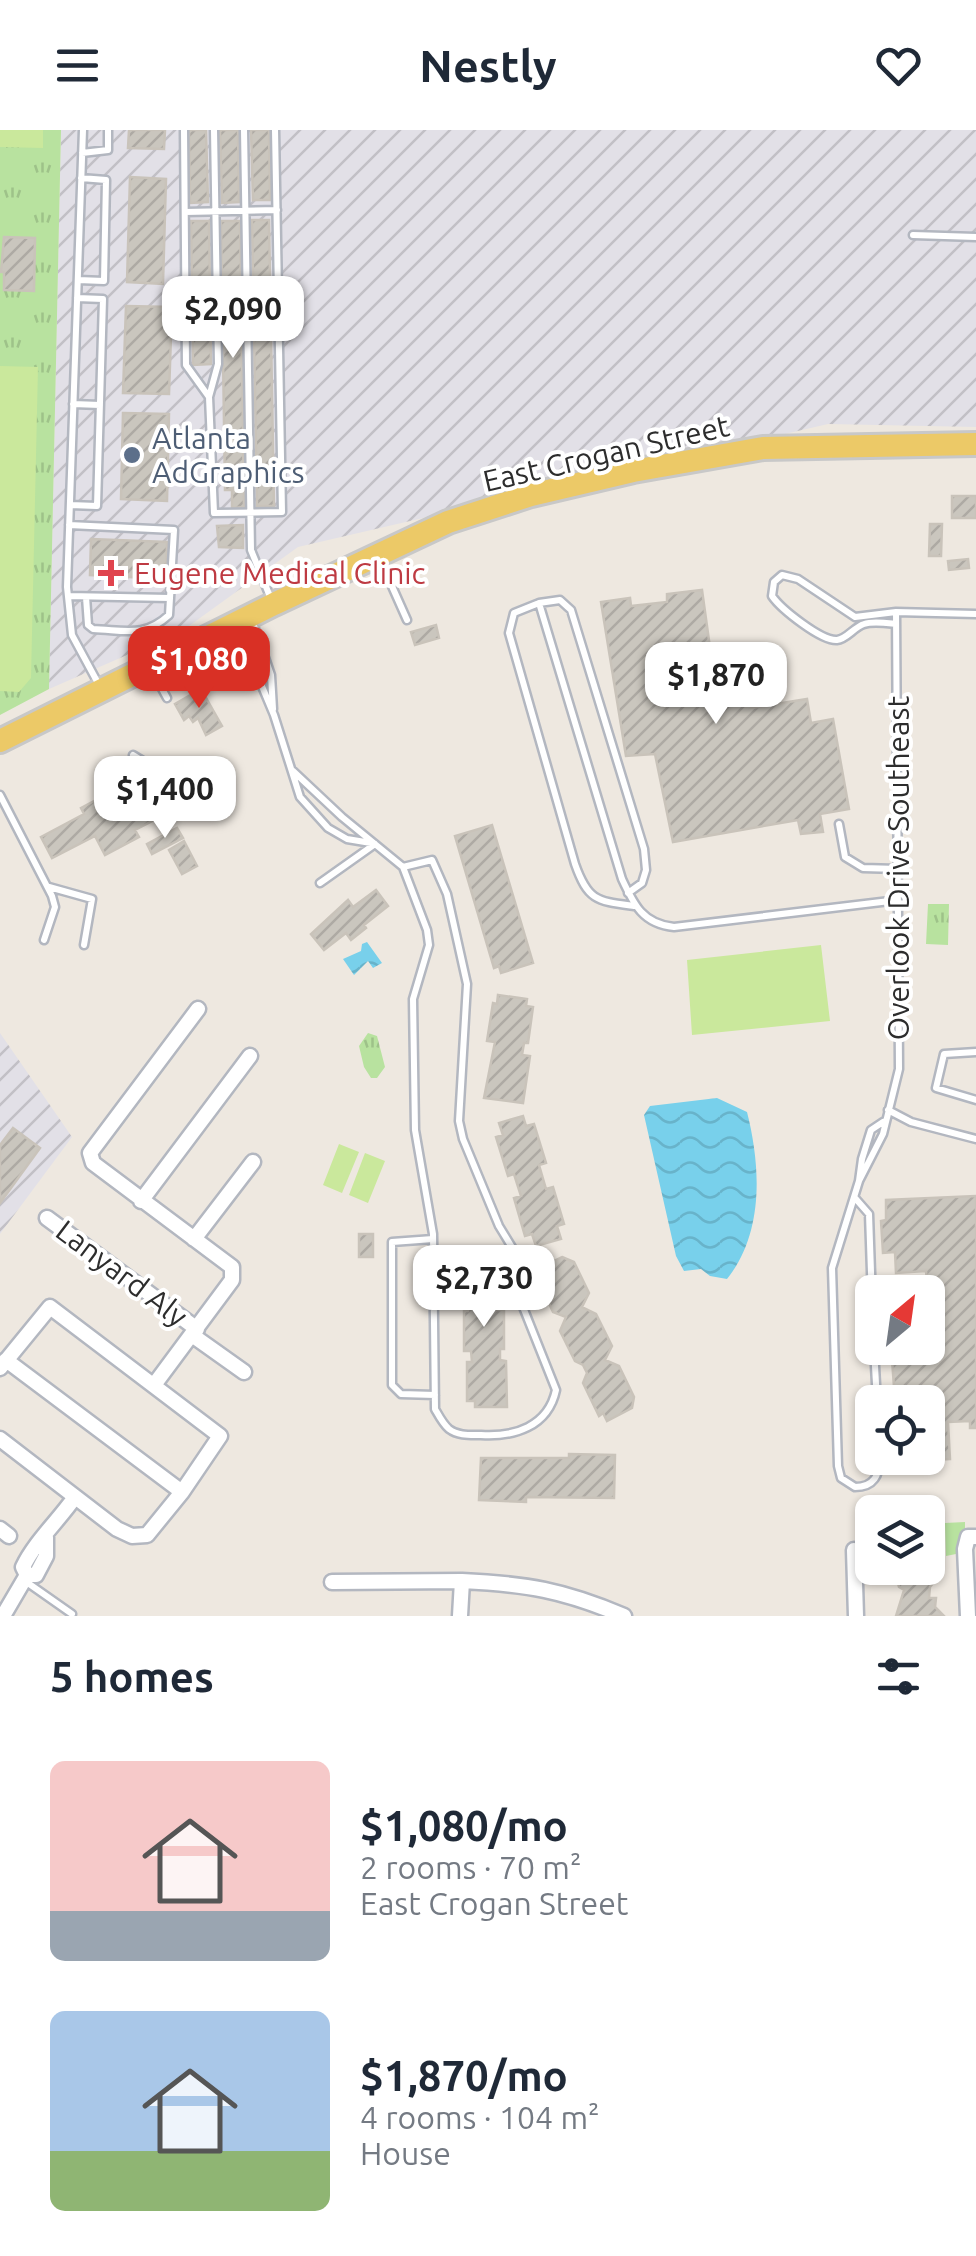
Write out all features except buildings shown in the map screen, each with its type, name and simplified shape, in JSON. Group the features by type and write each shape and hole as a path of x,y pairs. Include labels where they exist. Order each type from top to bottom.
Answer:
{"main road":[{"name":"East Crogan Street","path":"0,741 448,522 531,496 633,471 763,448 976,444"}],"street":[{"path":"154,1385 232,1280 232,1267 93,1163 90,1153 198,1009"},
{"path":"141,1201 250,1056"},
{"path":"194,1239 253,1162"},
{"name":"Lanyard Aly","path":"47,1218 244,1372"},
{"path":"0,1439 116,1528 132,1536 146,1535 182,1492 220,1436 50,1307 3,1364 182,1492"},
{"path":"3,1616 25,1578 23,1567 32,1548 46,1537 75,1497"},
{"path":"968,1616 965,1548 968,1537 976,1538"},
{"path":"854,1550 856,1616"},
{"path":"460,1616 462,1581"},
{"path":"332,1582 528,1584 586,1600 624,1616"}],"lane":[{"path":"82,130 68,596 72,635 102,690"},
{"path":"82,153 108,150 108,130"},
{"path":"184,130 186,365 209,397"},
{"path":"214,130 218,364 209,397 214,513 282,512 275,130"},
{"path":"244,130 252,558 274,604"},
{"path":"78,280 104,281 106,180 81,178"},
{"path":"185,212 277,210"},
{"path":"913,235 976,237"},
{"path":"70,505 97,506 103,299 77,298"},
{"path":"73,404 100,404"},
{"path":"69,525 174,530 169,615 160,623 148,631 93,630 88,625 86,597"},
{"path":"378,555 407,620"},
{"path":"896,624 861,624 841,640 832,640 777,603 774,582 788,575 855,617 896,612 976,614"},
{"path":"68,596 170,598"},
{"path":"628,893 642,883 646,870 644,849 570,610 552,598 514,613 509,633 575,864 591,896 602,902 634,906"},
{"path":"538,603 628,893 634,906 654,923 674,927 898,900"},
{"name":"Overlook Drive Southeast","path":"878,1475 869,1484 855,1487 841,1478 838,1466 832,1268 854,1197 883,1134 899,1068 896,612"},
{"path":"243,620 300,797 321,821 347,839 376,844"},
{"path":"243,620 272,675 274,715"},
{"path":"150,666 167,698"},
{"path":"133,755 152,766 172,804"},
{"path":"293,771 402,867 417,900 429,945 413,999 415,1130 434,1239 435,1409 449,1429 461,1435 499,1436 524,1431 544,1416 556,1390 521,1302 520,1262 499,1226 463,1139 459,1120 467,984 447,894 432,860 402,867"},
{"path":"0,795 55,907 44,940"},
{"path":"321,821 331,808"},
{"path":"839,824 845,857 862,868 898,868"},
{"path":"320,883 376,844"},
{"path":"48,887 92,899 84,946"},
{"path":"976,1052 944,1054 936,1088 976,1100"},
{"path":"888,1110 911,1122 976,1139"},
{"path":"854,1197 869,1214 871,1275"},
{"path":"434,1239 392,1242 392,1385 400,1394 435,1395"},
{"path":"25,1578 72,1614"}],"shaded area":[{"path":"61,130 976,130 976,427 828,424 298,547 182,631 49,689"},
{"path":"0,1033 72,1137 0,1234"}],"green space":[{"path":"0,130 61,130 49,689 0,715"},
{"path":"0,130 43,130 43,148 0,147"},
{"path":"0,366 38,367 31,678 19,692 0,691"},
{"path":"928,904 949,904 948,945 926,944"},
{"path":"821,945 830,1021 692,1035 687,960"},
{"path":"368,1033 377,1036 385,1067 377,1078 371,1078 364,1067 359,1046"},
{"path":"339,1144 359,1152 342,1193 323,1185"},
{"path":"365,1153 385,1161 368,1203 349,1195"},
{"path":"965,1522 965,1535 956,1554 946,1556 945,1523"}],"water":[{"path":"367,942 382,963 373,968 368,961 354,975 343,959 361,951 362,944"},
{"path":"717,1098 747,1112 757,1177 748,1241 727,1279 710,1276 701,1269 684,1271 676,1256 644,1115 650,1106"}],"place":[{"name":"Atlanta AdGraphics","path":"132,455"},
{"name":"Eugene Medical Clinic","path":"111,573"}]}
